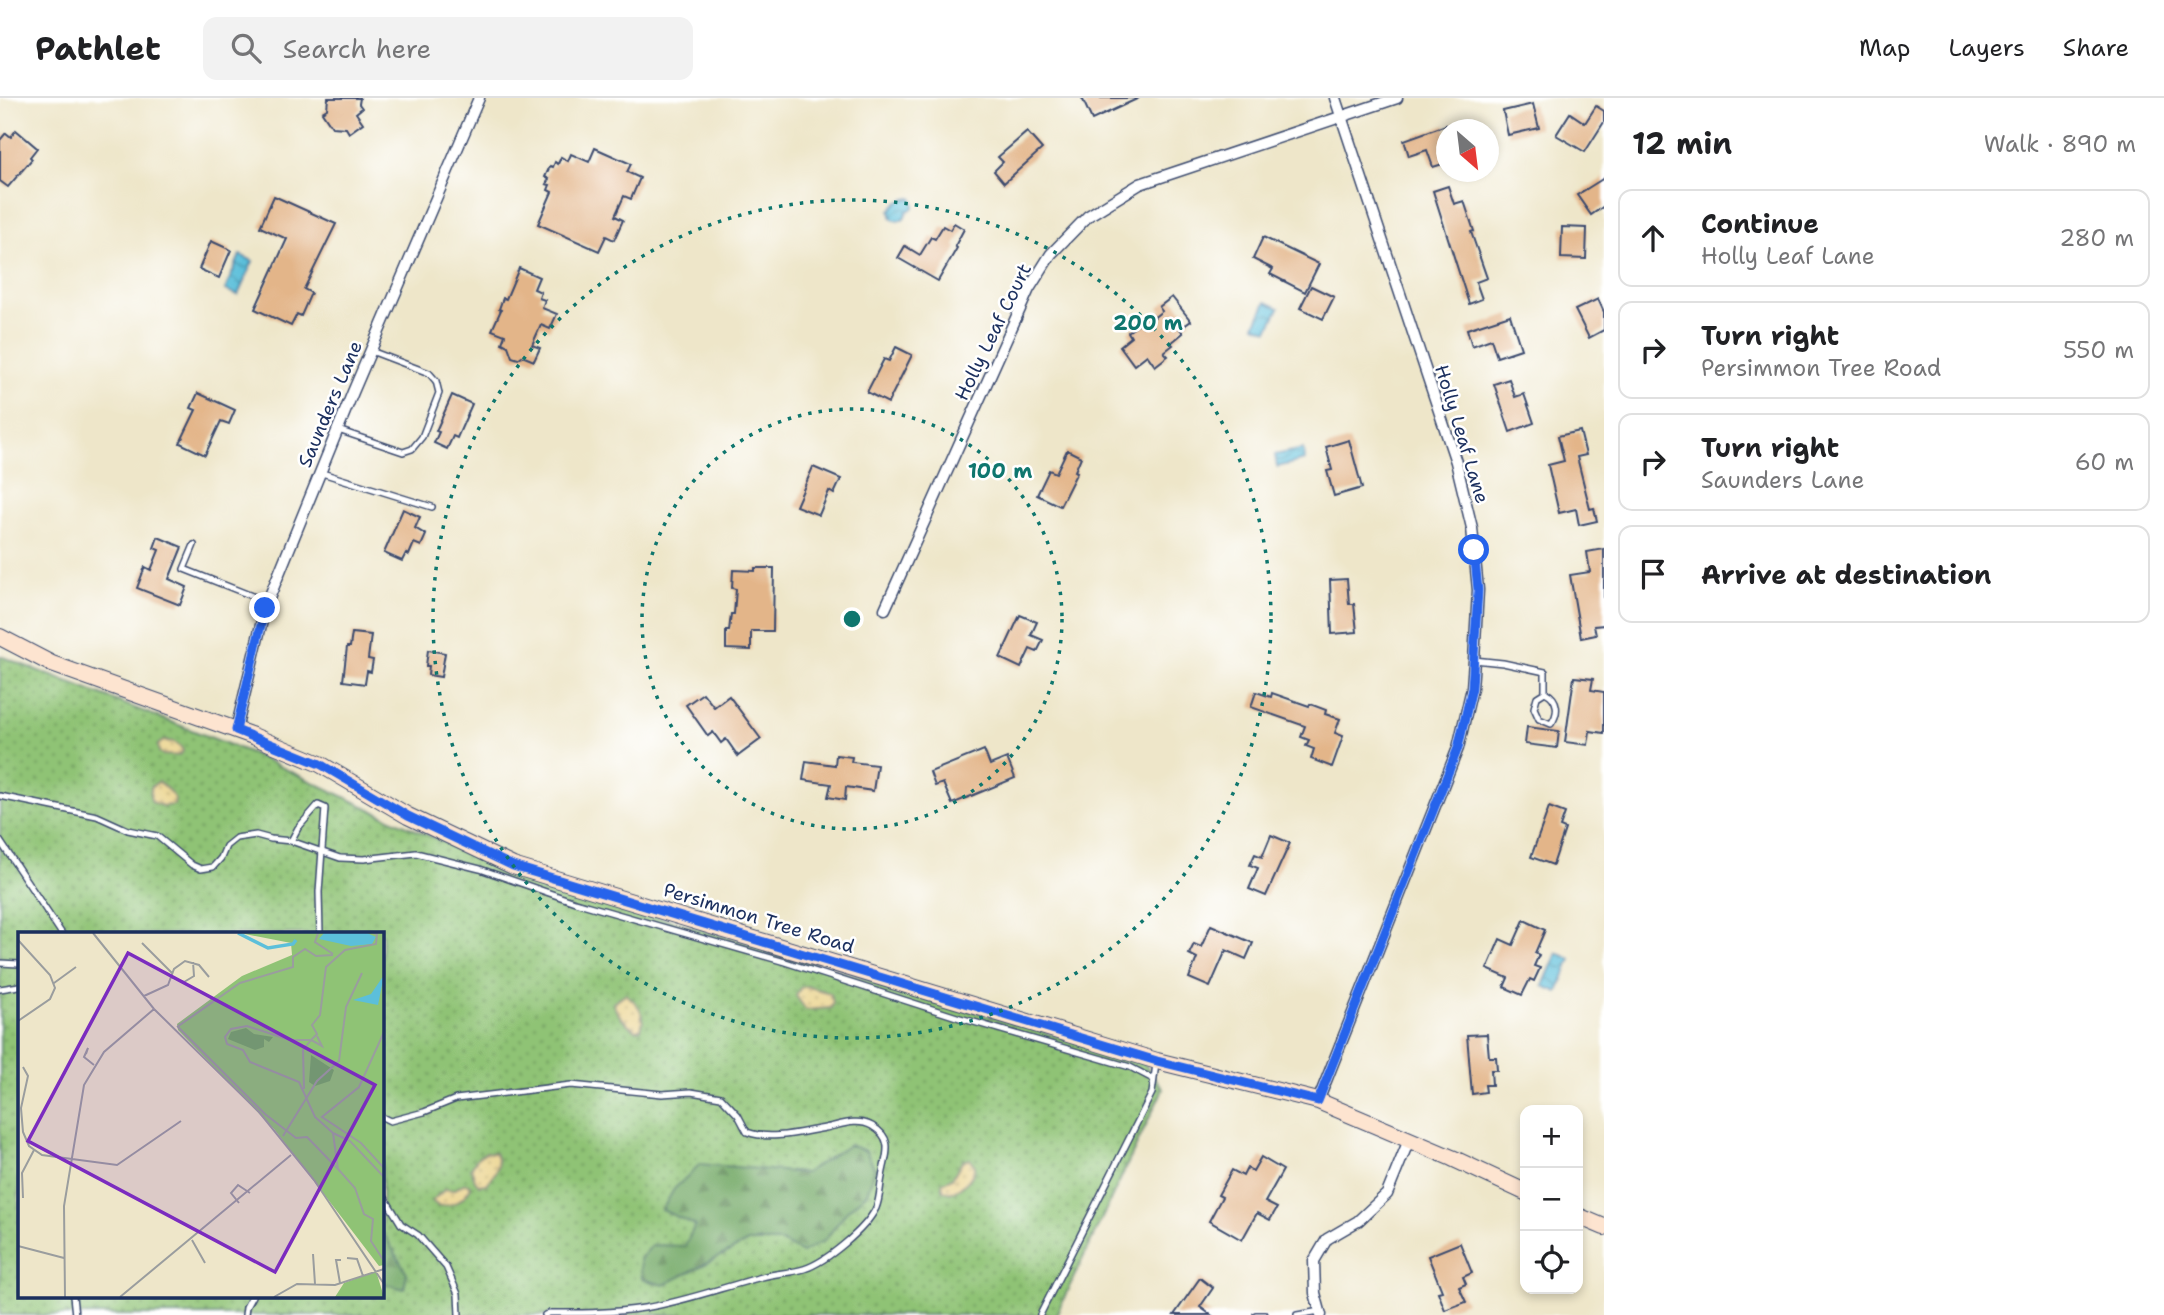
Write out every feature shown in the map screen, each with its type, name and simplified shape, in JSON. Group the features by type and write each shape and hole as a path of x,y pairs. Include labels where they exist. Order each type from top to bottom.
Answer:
{"main road":[{"name":"Persimmon Tree Road","path":"0,637 52,664 236,730 320,764 408,816 513,866 1157,1061 1318,1101 1520,1190"},
{"path":"1583,1218 1604,1227"}],"street":[{"name":"Saunders Lane","path":"236,730 267,601 479,98"},
{"name":"Holly Leaf Lane","path":"1318,1101 1458,748 1472,688 1478,590 1472,528 1455,462 1335,98"},
{"name":"Holly Leaf Court","path":"885,608 1029,289 1051,254 1088,216 1140,184 1397,98"},
{"path":"1321,1313 1315,1293 1314,1261 1328,1239 1358,1221 1387,1194 1409,1140"}],"lane":[{"path":"338,430 403,452 412,449 422,437 439,393 436,381 429,373 371,351"},
{"path":"320,472 432,507"},
{"path":"194,545 184,569 267,601"},
{"path":"1474,660 1545,672 1545,692"},
{"path":"1545,692 1552,695 1557,706 1557,716 1550,724 1538,719 1534,708 1536,697 1545,692"},
{"path":"0,796 97,816 128,830 157,836 192,865 201,869 213,867 226,846 236,838 256,835 291,841 340,858 364,859 416,853 480,869 575,902 785,962 960,1018 1129,1067 1153,1079"},
{"path":"291,841 298,828 318,805 324,808 319,892 320,932"},
{"path":"0,841 61,932"},
{"path":"0,963 18,964"},
{"path":"0,989 18,986"},
{"path":"1040,1315 1152,1094 1157,1061"},
{"path":"383,1118 390,1121 424,1112 456,1099 571,1085 663,1094 691,1092 721,1097 738,1115 747,1132 760,1137 859,1121 874,1127 886,1139 888,1153 877,1207 864,1224 834,1252 805,1269 763,1277 723,1290 645,1308 545,1315"},
{"path":"383,1194 401,1224 418,1235 446,1267 458,1294 459,1315"},
{"path":"246,1315 246,1307 251,1298"},
{"path":"1297,1315 1321,1313"},
{"path":"1256,1315 1265,1315"}],"green space":[{"path":"0,656 251,753 516,874 1143,1062 1163,1089 1056,1315 0,1315"},
{"path":"849,1145 866,1151 875,1169 867,1193 848,1210 825,1240 802,1253 781,1242 748,1242 664,1285 642,1279 640,1259 652,1245 685,1246 695,1225 662,1210 674,1189 700,1164 805,1173"},
{"path":"383,1233 407,1273 404,1289 383,1283"}],"sand":[{"path":"163,741 180,746 182,753 163,755 159,752 158,745"},
{"path":"158,782 174,797 174,805 162,806 152,802 151,787"},
{"path":"806,986 830,993 833,1002 831,1008 806,1010 796,996 800,988"},
{"path":"625,994 639,1009 641,1029 636,1030 616,1011 613,1002"},
{"path":"486,1152 495,1153 497,1166 487,1184 479,1185 471,1168 478,1157"},
{"path":"970,1159 975,1166 970,1179 950,1193 943,1190 942,1183 952,1178 962,1161"},
{"path":"463,1184 469,1184 471,1187 457,1202 438,1206 432,1201 445,1189 454,1190"}],"water":[{"path":"901,200 914,200 914,208 898,221 892,219 890,211 894,206"},
{"path":"240,255 253,261 238,295 225,290"},
{"path":"1266,302 1279,308 1268,330 1255,325"},
{"path":"1303,449 1305,460 1277,467 1275,455"},
{"path":"1557,953 1571,959 1558,992 1543,986"}],"building":[{"path":"328,98 360,98 359,104 362,108 356,113 363,123 349,133 346,128 332,127 322,112 327,109"},
{"path":"1082,98 1139,98 1092,120"},
{"path":"1533,104 1539,128 1508,135 1503,111"},
{"path":"1596,106 1604,111 1604,122 1585,152 1556,135 1570,113 1585,123"},
{"path":"1436,129 1436,166 1433,167 1427,150 1409,156 1404,140"},
{"path":"16,130 37,148 30,157 32,159 8,187 0,181 0,140 6,133 11,137"},
{"path":"1027,132 1042,149 1004,183 994,171 1003,162 998,157"},
{"path":"595,148 631,164 627,172 640,178 631,199 624,196 615,216 623,220 614,240 606,236 599,251 538,224 552,192 548,190 550,185 546,184 549,179 545,177 550,166 553,167 555,162 558,164 561,157 568,161 571,154 589,162"},
{"path":"1604,178 1604,206 1591,215 1577,195"},
{"path":"1448,186 1454,204 1464,201 1474,231 1471,232 1487,278 1476,282 1482,299 1469,304 1433,191"},
{"path":"274,196 336,224 304,289 311,293 301,316 297,314 291,326 255,309 287,239 260,227"},
{"path":"954,223 964,229 955,246 957,248 938,281 898,258 905,246 920,255 931,237 935,239 943,226 950,230"},
{"path":"1562,227 1587,228 1586,259 1561,258"},
{"path":"1263,237 1319,264 1305,292 1270,274 1273,269 1253,259"},
{"path":"211,241 231,250 219,278 199,269"},
{"path":"519,268 539,277 534,289 541,292 539,298 545,300 542,308 557,314 550,329 541,325 532,345 540,348 534,361 522,356 518,359 512,357 508,346 502,343 505,335 492,330 503,298 506,299"},
{"path":"1311,286 1334,297 1323,319 1300,308"},
{"path":"1172,297 1191,321 1180,329 1183,333 1164,352 1168,356 1155,366 1147,355 1134,365 1120,346 1131,337 1128,332 1141,322 1143,326 1162,311 1159,307"},
{"path":"1598,299 1604,312 1604,330 1589,338 1575,310"},
{"path":"1510,315 1521,349 1497,357 1491,339 1472,346 1467,329"},
{"path":"896,347 912,355 888,403 867,392 884,359 889,361"},
{"path":"1509,379 1515,397 1524,394 1534,423 1510,432 1494,384"},
{"path":"198,393 235,410 229,424 221,421 205,455 180,443 196,410 191,408"},
{"path":"452,395 472,404 457,438 453,436 447,449 434,443 439,432 436,431"},
{"path":"1580,431 1586,455 1577,457 1590,509 1594,508 1597,521 1579,525 1576,509 1559,513 1548,465 1564,461 1558,436"},
{"path":"1349,440 1362,488 1334,496 1327,471 1332,470 1326,447"},
{"path":"1067,450 1081,457 1075,471 1077,472 1060,506 1037,495 1049,470 1056,473"},
{"path":"813,467 841,479 834,494 829,491 819,515 796,506"},
{"path":"403,509 420,517 415,528 426,535 421,546 414,543 409,555 406,553 402,561 384,553"},
{"path":"158,537 182,547 169,579 187,587 180,605 137,588 145,567 151,570 159,550 154,548"},
{"path":"1604,549 1604,625 1594,626 1596,635 1581,638 1570,575 1590,572 1587,552"},
{"path":"755,568 774,568 773,631 751,631 751,650 726,649 726,631 729,631 731,614 734,614 736,589 732,588 733,570 755,571"},
{"path":"1347,579 1349,604 1354,604 1357,632 1332,634 1330,580"},
{"path":"1020,615 1037,622 1031,635 1043,640 1037,652 1030,649 1021,668 1000,658"},
{"path":"352,633 371,635 368,659 373,660 371,672 367,671 365,684 343,681 347,647 350,647"},
{"path":"428,650 445,653 441,677 428,675"},
{"path":"1574,677 1593,679 1591,690 1604,692 1604,733 1590,731 1588,745 1565,742"},
{"path":"1256,692 1271,697 1272,693 1309,706 1310,704 1326,710 1325,714 1340,719 1335,733 1343,736 1332,767 1311,759 1314,749 1306,746 1309,740 1301,737 1305,726 1251,707"},
{"path":"703,693 714,707 729,696 761,739 738,756 726,739 721,743 713,732 708,736 686,705"},
{"path":"1527,727 1559,731 1557,748 1525,744"},
{"path":"984,750 990,765 1007,758 1015,778 952,804 943,783 935,786 930,772"},
{"path":"836,755 852,757 851,762 877,765 873,791 846,787 845,800 828,797 831,784 803,780 806,761 835,765"},
{"path":"1549,807 1565,813 1560,827 1565,829 1553,865 1531,857"},
{"path":"1271,835 1290,843 1266,896 1249,889 1258,868 1250,865 1255,854 1262,857"},
{"path":"1524,920 1545,930 1535,953 1539,955 1534,966 1540,968 1534,981 1530,979 1522,995 1504,987 1508,978 1487,969 1500,939 1513,945"},
{"path":"1211,925 1253,943 1246,959 1226,950 1210,987 1189,978 1197,958 1189,954 1194,944 1201,947"},
{"path":"1487,1034 1489,1057 1496,1057 1497,1070 1491,1070 1492,1085 1485,1085 1486,1092 1472,1094 1467,1035"},
{"path":"1261,1157 1283,1170 1265,1202 1277,1208 1270,1220 1257,1213 1242,1240 1209,1221 1222,1197 1218,1195 1232,1170 1243,1176 1247,1168 1253,1171"},
{"path":"1460,1243 1472,1273 1463,1277 1466,1284 1459,1287 1466,1302 1445,1310 1438,1292 1442,1291 1428,1256"},
{"path":"1200,1278 1213,1288 1200,1307 1211,1315 1174,1315"}],"route":[{"path":"265,608 236,730 320,764 408,816 466,845 513,866 1157,1061 1318,1101 1458,748 1472,688 1478,590 1474,550"}]}
